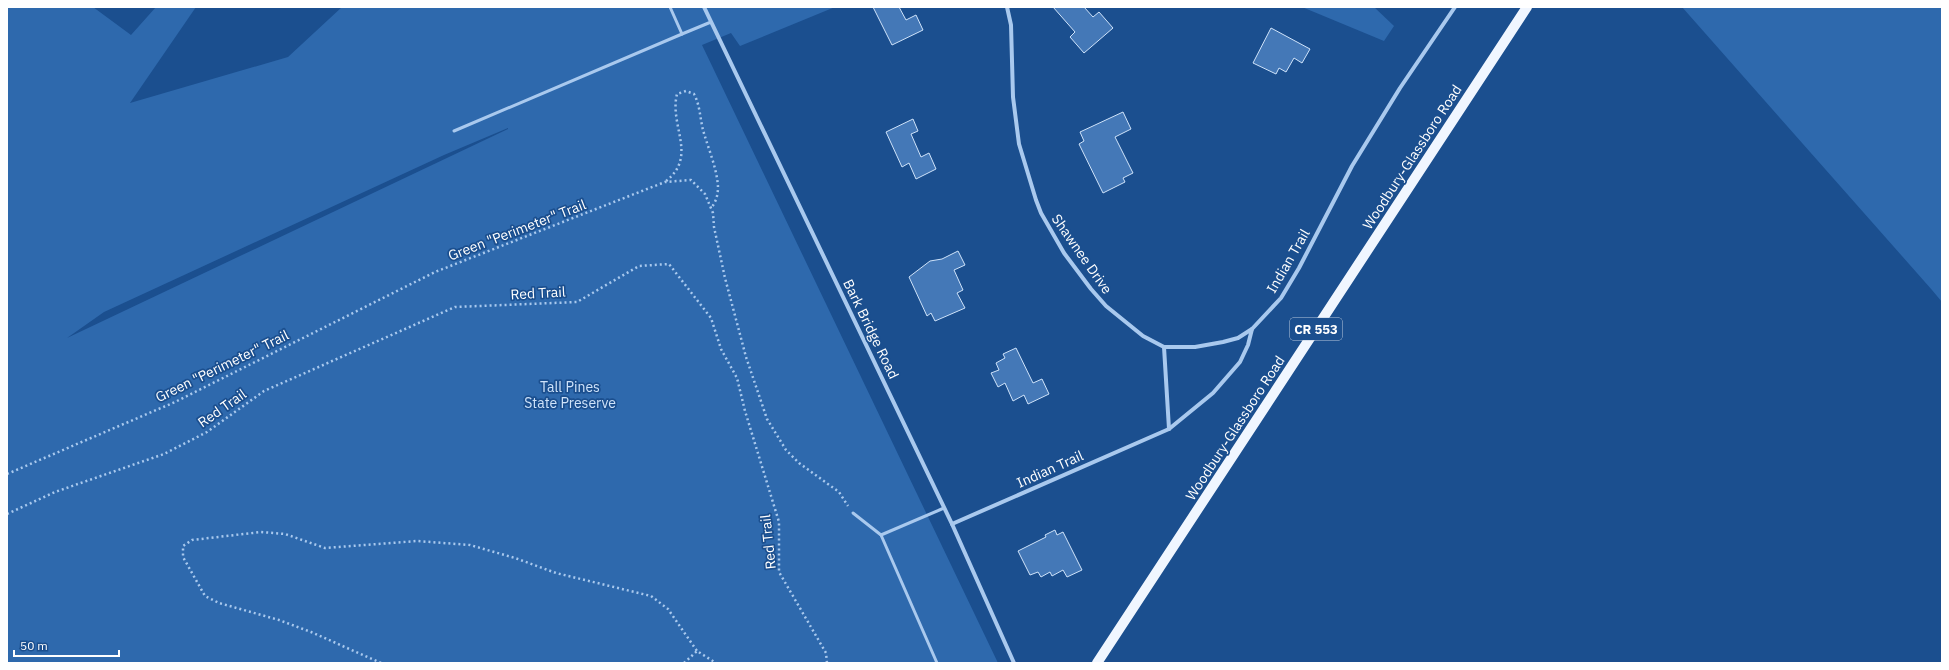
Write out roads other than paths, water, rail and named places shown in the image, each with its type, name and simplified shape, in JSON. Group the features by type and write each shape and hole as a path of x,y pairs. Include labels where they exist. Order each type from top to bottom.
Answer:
{"main road":[{"name":"Woodbury-Glassboro Road","path":"1097,663 1527,7"}],"street":[{"name":"Bark Bridge Road","path":"704,7 952,524 1014,663"},
{"name":"Shawnee Drive","path":"1007,7 1011,25 1013,97 1019,144 1041,213 1064,253 1091,289 1106,306 1143,336 1164,347 1196,347 1223,342 1238,338 1252,329"},
{"name":"Indian Trail","path":"952,524 1169,429 1213,393 1240,362 1248,345 1252,329 1281,298 1299,268 1352,166 1400,88 1455,7"},
{"path":"1164,347 1169,429"}],"lane":[{"path":"670,7 682,34"},
{"path":"454,131 711,22"},
{"path":"881,535 944,508"},
{"path":"853,513 881,535 937,663"}],"park label":[{"name":"Tall Pines State Preserve","path":"570,396"}]}
